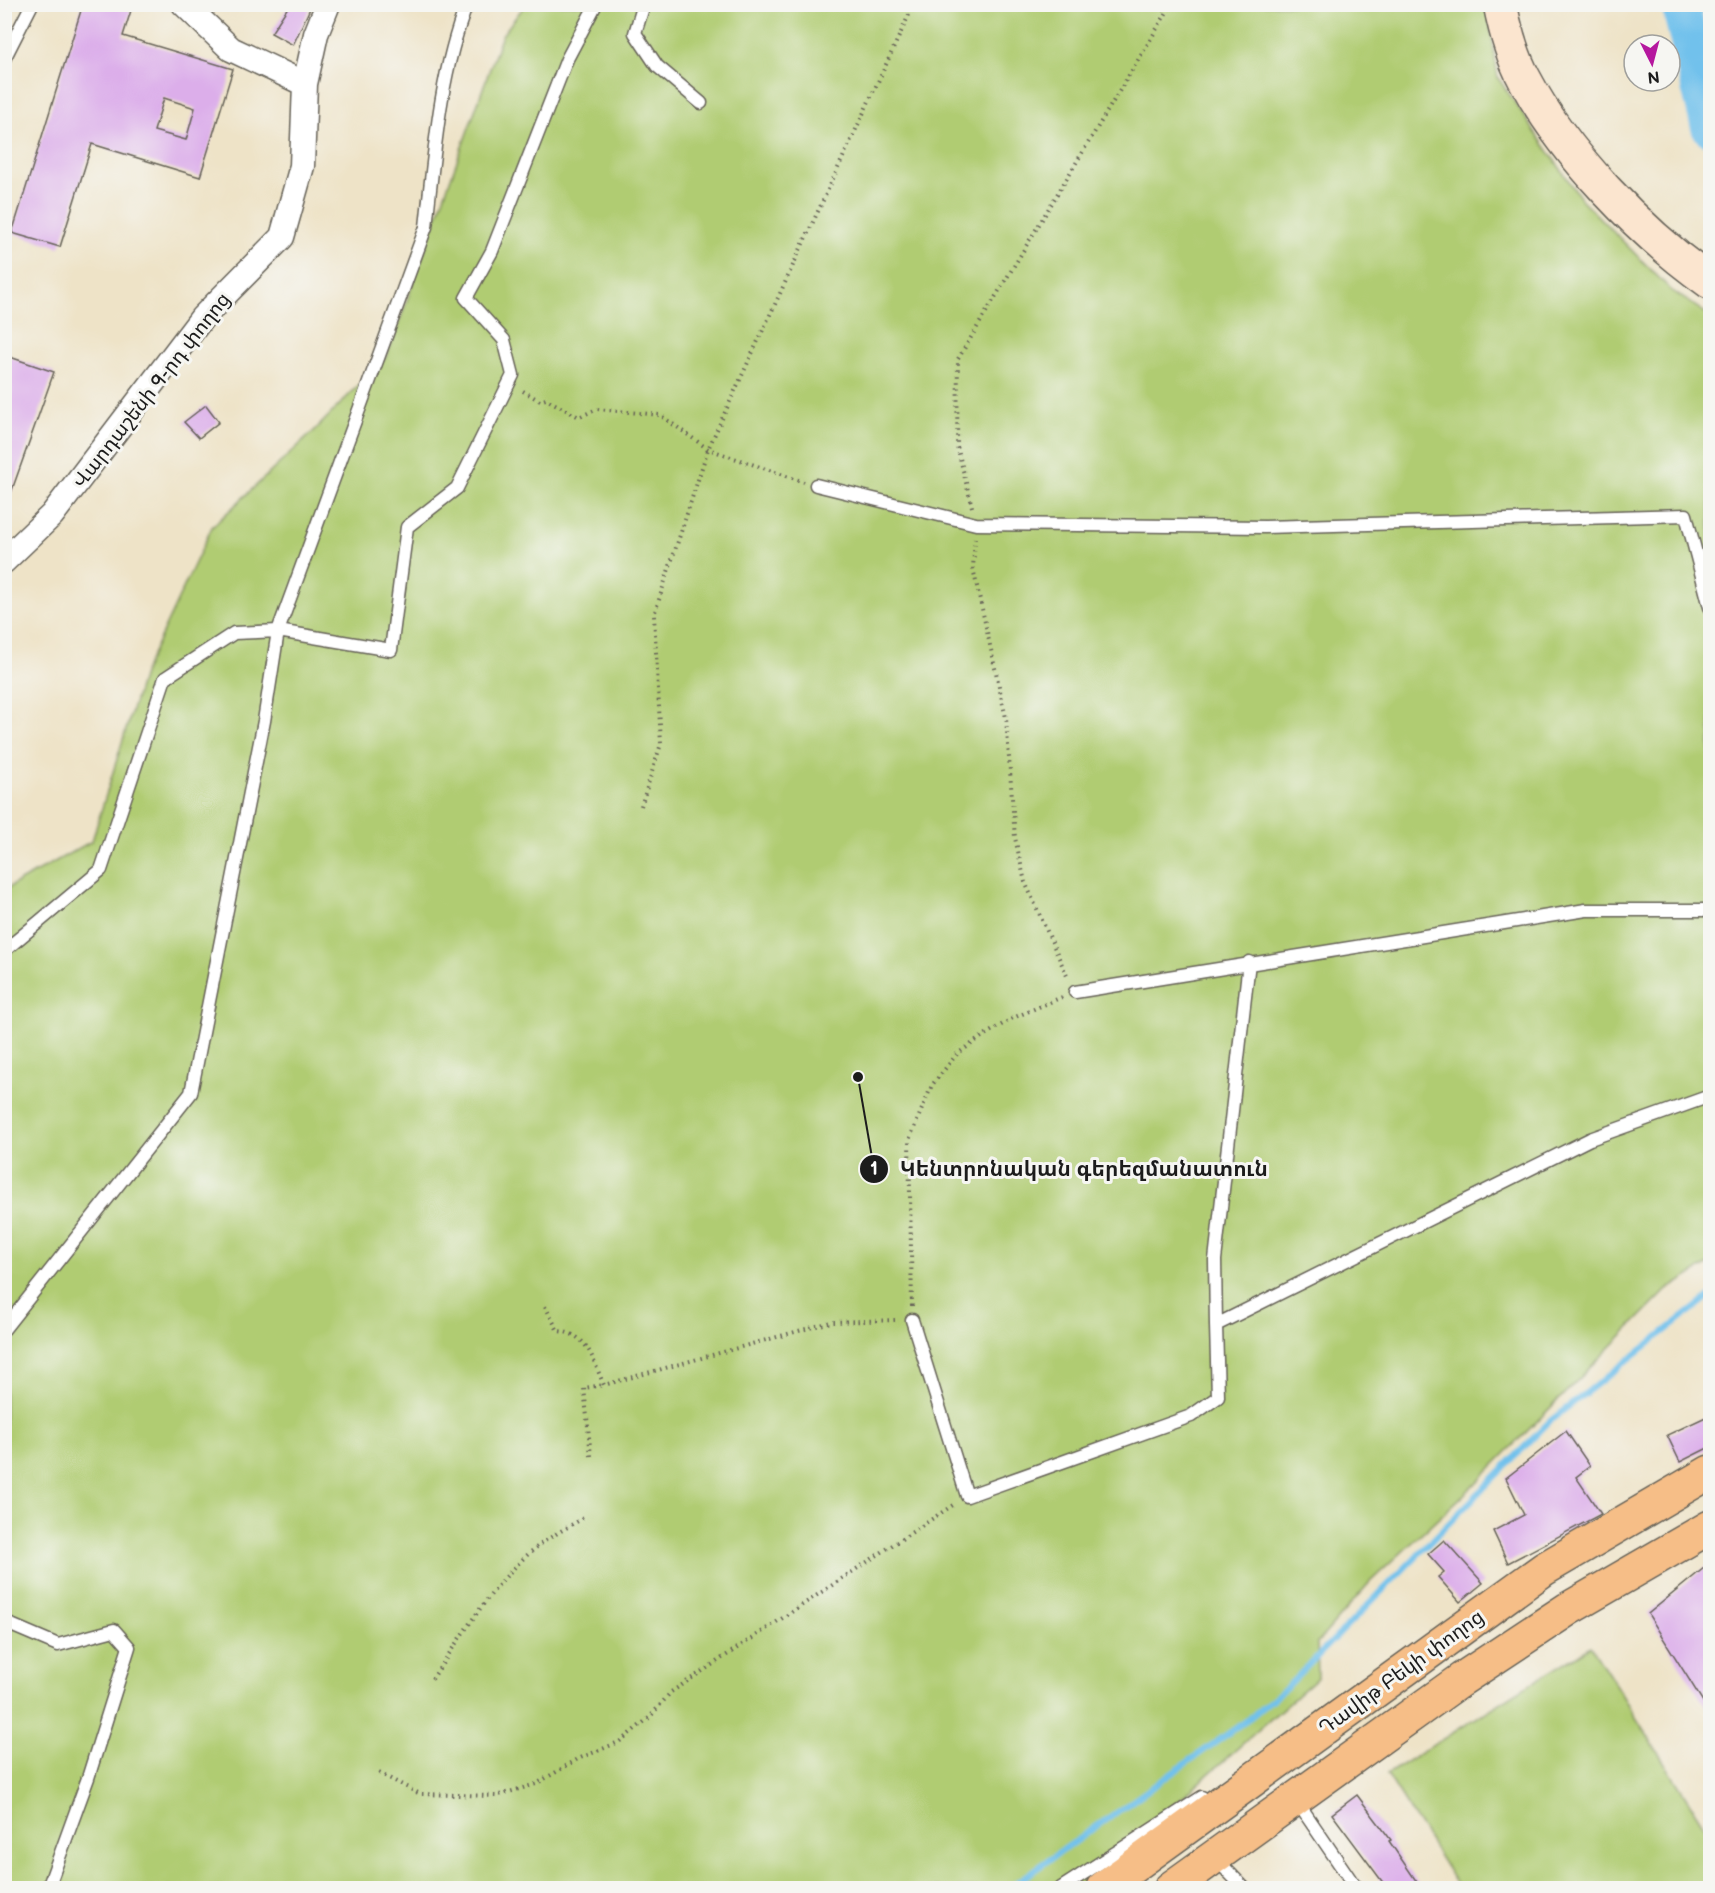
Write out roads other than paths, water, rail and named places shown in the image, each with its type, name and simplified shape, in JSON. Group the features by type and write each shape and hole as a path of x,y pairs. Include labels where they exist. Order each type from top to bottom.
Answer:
{"main road":[{"path":"1500,4 1506,31 1523,78 1563,137 1614,199 1686,265 1710,282"},
{"name":"Դավիթ Բեկի փողոց","path":"1102,1888 1234,1782 1544,1569 1710,1472"},
{"name":"Դավիթ Բեկի փողոց","path":"1194,1877 1295,1799 1461,1679 1568,1609 1710,1527"}],"street":[{"path":"184,4 231,49 305,84"},
{"name":"Վարդաշենի 9-րդ փողոց","path":"4,561 52,515 202,318 282,237 302,166 305,84 316,34 328,4"}],"lane":[{"path":"4,59 32,4"},
{"path":"4,1329 191,1093 264,721 278,631 426,227 433,164 454,37 467,4"},
{"path":"4,951 101,870 165,678 234,633 278,631 391,650 407,527 457,488 513,375 504,340 466,298 492,252 567,58 596,4"},
{"path":"644,4 635,33 657,66 701,103"},
{"path":"816,485 976,524 1265,527 1686,515 1710,607"},
{"path":"1075,992 1249,962 1586,910 1710,910"},
{"path":"912,1320 967,1496 1191,1416 1218,1397 1215,1260 1249,962"},
{"path":"1216,1325 1590,1139 1710,1096"},
{"path":"4,1622 58,1646 114,1630 129,1647 88,1778 48,1888"},
{"path":"1061,1888 1234,1782"},
{"path":"1295,1799 1356,1888"},
{"path":"1194,1877 1244,1888"}],"waterway":[{"path":"1680,4 1710,127"},
{"path":"1009,1888 1246,1721 1288,1686 1550,1421 1710,1296"}],"place":[{"name":"Կենտրոնական գերեզմանատուն","path":"858,1077"}]}
